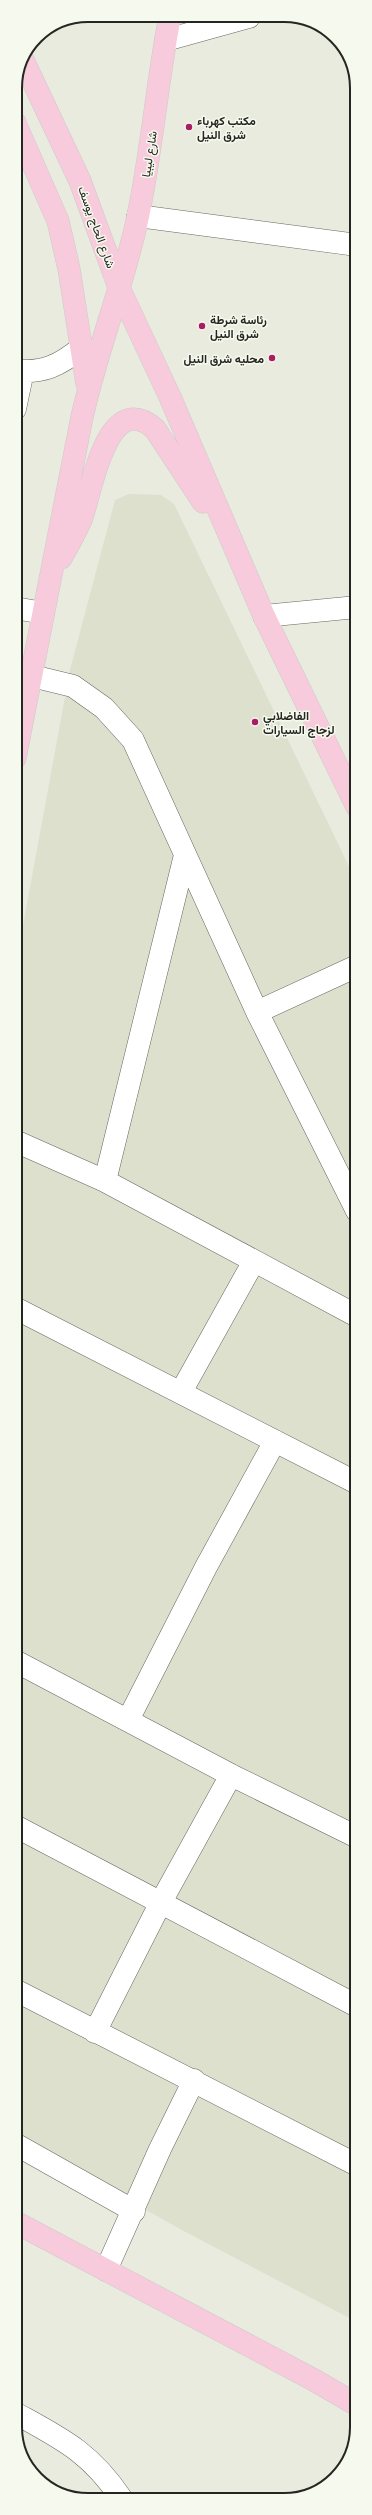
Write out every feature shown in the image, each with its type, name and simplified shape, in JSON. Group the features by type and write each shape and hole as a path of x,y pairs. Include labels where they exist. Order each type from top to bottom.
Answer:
{"main road":[{"name":"شارع ليبيا","path":"88,389 120,290 138,216 169,22"},
{"name":"شارع الحاج يوسف","path":"26,66 80,181 120,290 170,397 233,546"},
{"path":"22,139 58,221 69,268 88,389 22,724"},
{"path":"49,582 80,520 110,434 121,422 133,418 146,421 155,429 233,546 264,616 350,793"},
{"path":"22,2226 350,2401"}],"street":[{"path":"166,40 230,22"},
{"path":"138,216 350,244"},
{"path":"22,371 45,369 59,365 81,348"},
{"path":"264,616 350,608"},
{"path":"22,609 43,613"},
{"path":"32,676 73,686 104,708 133,740 257,1012 350,1197"},
{"path":"105,1181 185,855"},
{"path":"257,1012 350,969"},
{"path":"22,1144 105,1181 350,1312"},
{"path":"181,1392 254,1262"},
{"path":"22,1312 350,1479"},
{"path":"128,1720 206,1567 275,1441"},
{"path":"22,1665 231,1775 350,1834"},
{"path":"95,2032 161,1902 231,1775"},
{"path":"22,1830 350,2002"},
{"path":"22,1994 95,2032 194,2080 350,2161"},
{"path":"106,2270 134,2211 160,2149 194,2080"},
{"path":"22,2148 134,2211"},
{"path":"22,2417 59,2437 88,2457 107,2478 118,2493"}],"shaded area":[{"path":"129,494 161,495 174,504 350,869 350,2318 180,2229 22,2140 22,931 70,670 115,500"}],"place":[{"name":"مكتب كهرباء شرق النيل","path":"189,127"},
{"name":"رئاسة شرطة شرق النيل","path":"202,326"},
{"name":"محليه شرق النيل","path":"272,358"},
{"name":"الفاضلابي لزجاج السيارات","path":"255,722"}]}
